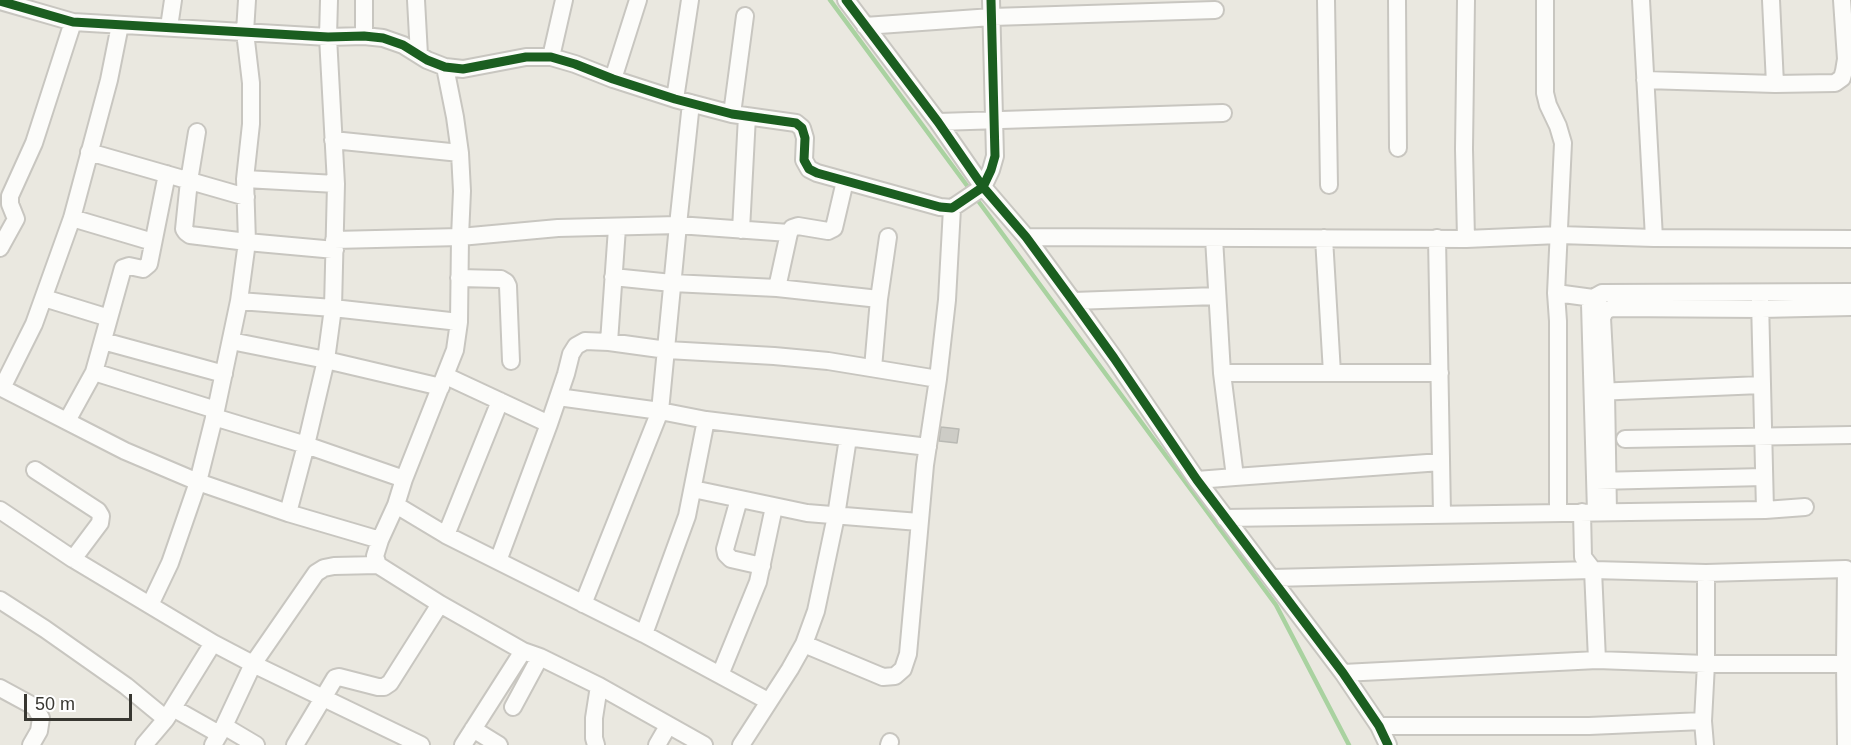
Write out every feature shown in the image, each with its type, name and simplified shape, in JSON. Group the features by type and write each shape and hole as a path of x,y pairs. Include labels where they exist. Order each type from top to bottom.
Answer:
{"street":[{"path":"169,27 172,0"},
{"path":"150,605 170,563 198,482 239,301 247,243 245,179 251,114 251,83 245,32 246,0"},
{"path":"288,513 326,360 333,308 336,184 328,37 329,0"},
{"path":"364,0 364,36"},
{"path":"416,0 418,55"},
{"path":"551,57 564,0"},
{"path":"613,79 638,0"},
{"path":"583,604 660,411 678,225 690,0"},
{"path":"846,0 938,122 979,191 1026,237 1073,301 1197,480 1343,674 1379,726 1388,745"},
{"path":"1326,0 1329,185"},
{"path":"1397,0 1398,148"},
{"path":"1466,0 1464,139 1466,238"},
{"path":"1545,0 1545,93 1563,143 1556,293 1558,512"},
{"path":"1641,0 1654,238"},
{"path":"1772,0 1775,84"},
{"path":"1645,80 1775,84 1835,83 1842,78 1845,71 1842,0"},
{"path":"0,1 73,22 328,37 383,38 403,45 418,55 445,67 463,69 526,57 551,57 683,101 740,115 796,123 802,128 805,138 804,160 809,169 940,207 955,206 979,191 991,170 995,156 991,8"},
{"path":"866,26 991,8 1215,10"},
{"path":"741,230 740,115 745,16"},
{"path":"0,248 16,219 10,204 10,196 34,143 73,22"},
{"path":"120,25 109,80 72,218 34,324 1,389 125,451 198,482 288,513 380,540"},
{"path":"378,564 375,556 380,540 396,505 455,350 459,322 459,237 462,191 460,153 445,67"},
{"path":"938,122 1223,113"},
{"path":"197,132 184,229 190,235 247,243 334,245 558,228 678,225 789,233"},
{"path":"333,140 460,153"},
{"path":"89,152 246,197"},
{"path":"67,421 94,372 123,268 129,266 143,269 148,266 167,174"},
{"path":"245,179 336,184"},
{"path":"777,288 792,228 798,226 828,231 834,228 846,181"},
{"path":"804,644 883,677 895,676 903,669 908,654 919,522 947,300 955,206"},
{"path":"72,218 153,242"},
{"path":"609,342 617,228"},
{"path":"1026,237 1466,238 1559,235 1851,239"},
{"path":"873,368 879,299 888,237"},
{"path":"1214,238 1222,373 1235,477"},
{"path":"1324,238 1332,373"},
{"path":"1437,238 1442,514"},
{"path":"459,278 501,279 506,282 511,361"},
{"path":"613,278 777,288 879,299"},
{"path":"1597,660 1593,570 1583,557 1601,481 1599,392 1602,318 1605,311 1611,308 1760,301 1851,292"},
{"path":"1556,293 1593,298 1605,311"},
{"path":"1599,392 1590,304 1593,298 1602,293 1851,308"},
{"path":"1073,301 1217,296"},
{"path":"44,298 109,318"},
{"path":"239,301 333,308 459,322"},
{"path":"1760,301 1765,510"},
{"path":"103,341 224,374"},
{"path":"231,341 443,381 500,401 549,424"},
{"path":"498,561 549,424 571,354 576,345 585,341 667,350 774,356 873,368 938,379"},
{"path":"94,372 404,479"},
{"path":"1222,373 1440,373"},
{"path":"1599,392 1761,385"},
{"path":"558,397 660,411 706,420 928,447"},
{"path":"446,535 500,401"},
{"path":"644,633 684,526 706,420"},
{"path":"1624,439 1851,435"},
{"path":"741,745 804,644 816,611 836,516 848,438"},
{"path":"1197,480 1441,462"},
{"path":"35,470 98,511 101,516 100,523 74,559"},
{"path":"1601,481 1764,477"},
{"path":"693,489 807,513 919,522"},
{"path":"739,499 725,549 726,554 731,559 762,566"},
{"path":"396,505 446,535 644,633 768,701"},
{"path":"720,675 747,610 762,566 774,507"},
{"path":"1225,518 1765,510 1805,507"},
{"path":"0,510 74,559 213,643 421,745"},
{"path":"219,735 254,664 316,573 334,566 378,564 440,604 523,651 540,657 599,687 704,745"},
{"path":"1272,578 1593,570 1706,573 1848,569 1845,664 1846,745"},
{"path":"1705,745 1703,721 1706,664 1706,573"},
{"path":"0,600 108,674 170,713 219,735 256,745"},
{"path":"295,745 335,678 378,687 384,687 390,683 440,604"},
{"path":"144,745 170,713 213,643"},
{"path":"463,745 523,651"},
{"path":"513,707 540,657"},
{"path":"1343,674 1597,660 1706,664 1845,664"},
{"path":"596,745 594,718 599,687"},
{"path":"0,688 35,707 41,718 39,731 31,745"},
{"path":"1379,726 1589,726 1703,721"},
{"path":"657,745 668,726"},
{"path":"473,729 500,745"}],"building":[{"path":"941,427 959,429 957,443 939,441"}],"waterway":[{"path":"830,0 971,191"},
{"path":"976,198 1276,605 1349,745"}],"cycle path":[{"path":"846,0 938,122 983,187 1026,237 1073,301 1197,480 1343,673 1379,726 1388,745"},
{"path":"0,1 73,22 328,37 383,38 403,45 427,60 445,67 463,69 526,57 551,57 675,99 732,114 796,123 802,128 805,138 804,160 809,169 940,207 952,208 983,187 995,156 991,0"}]}
